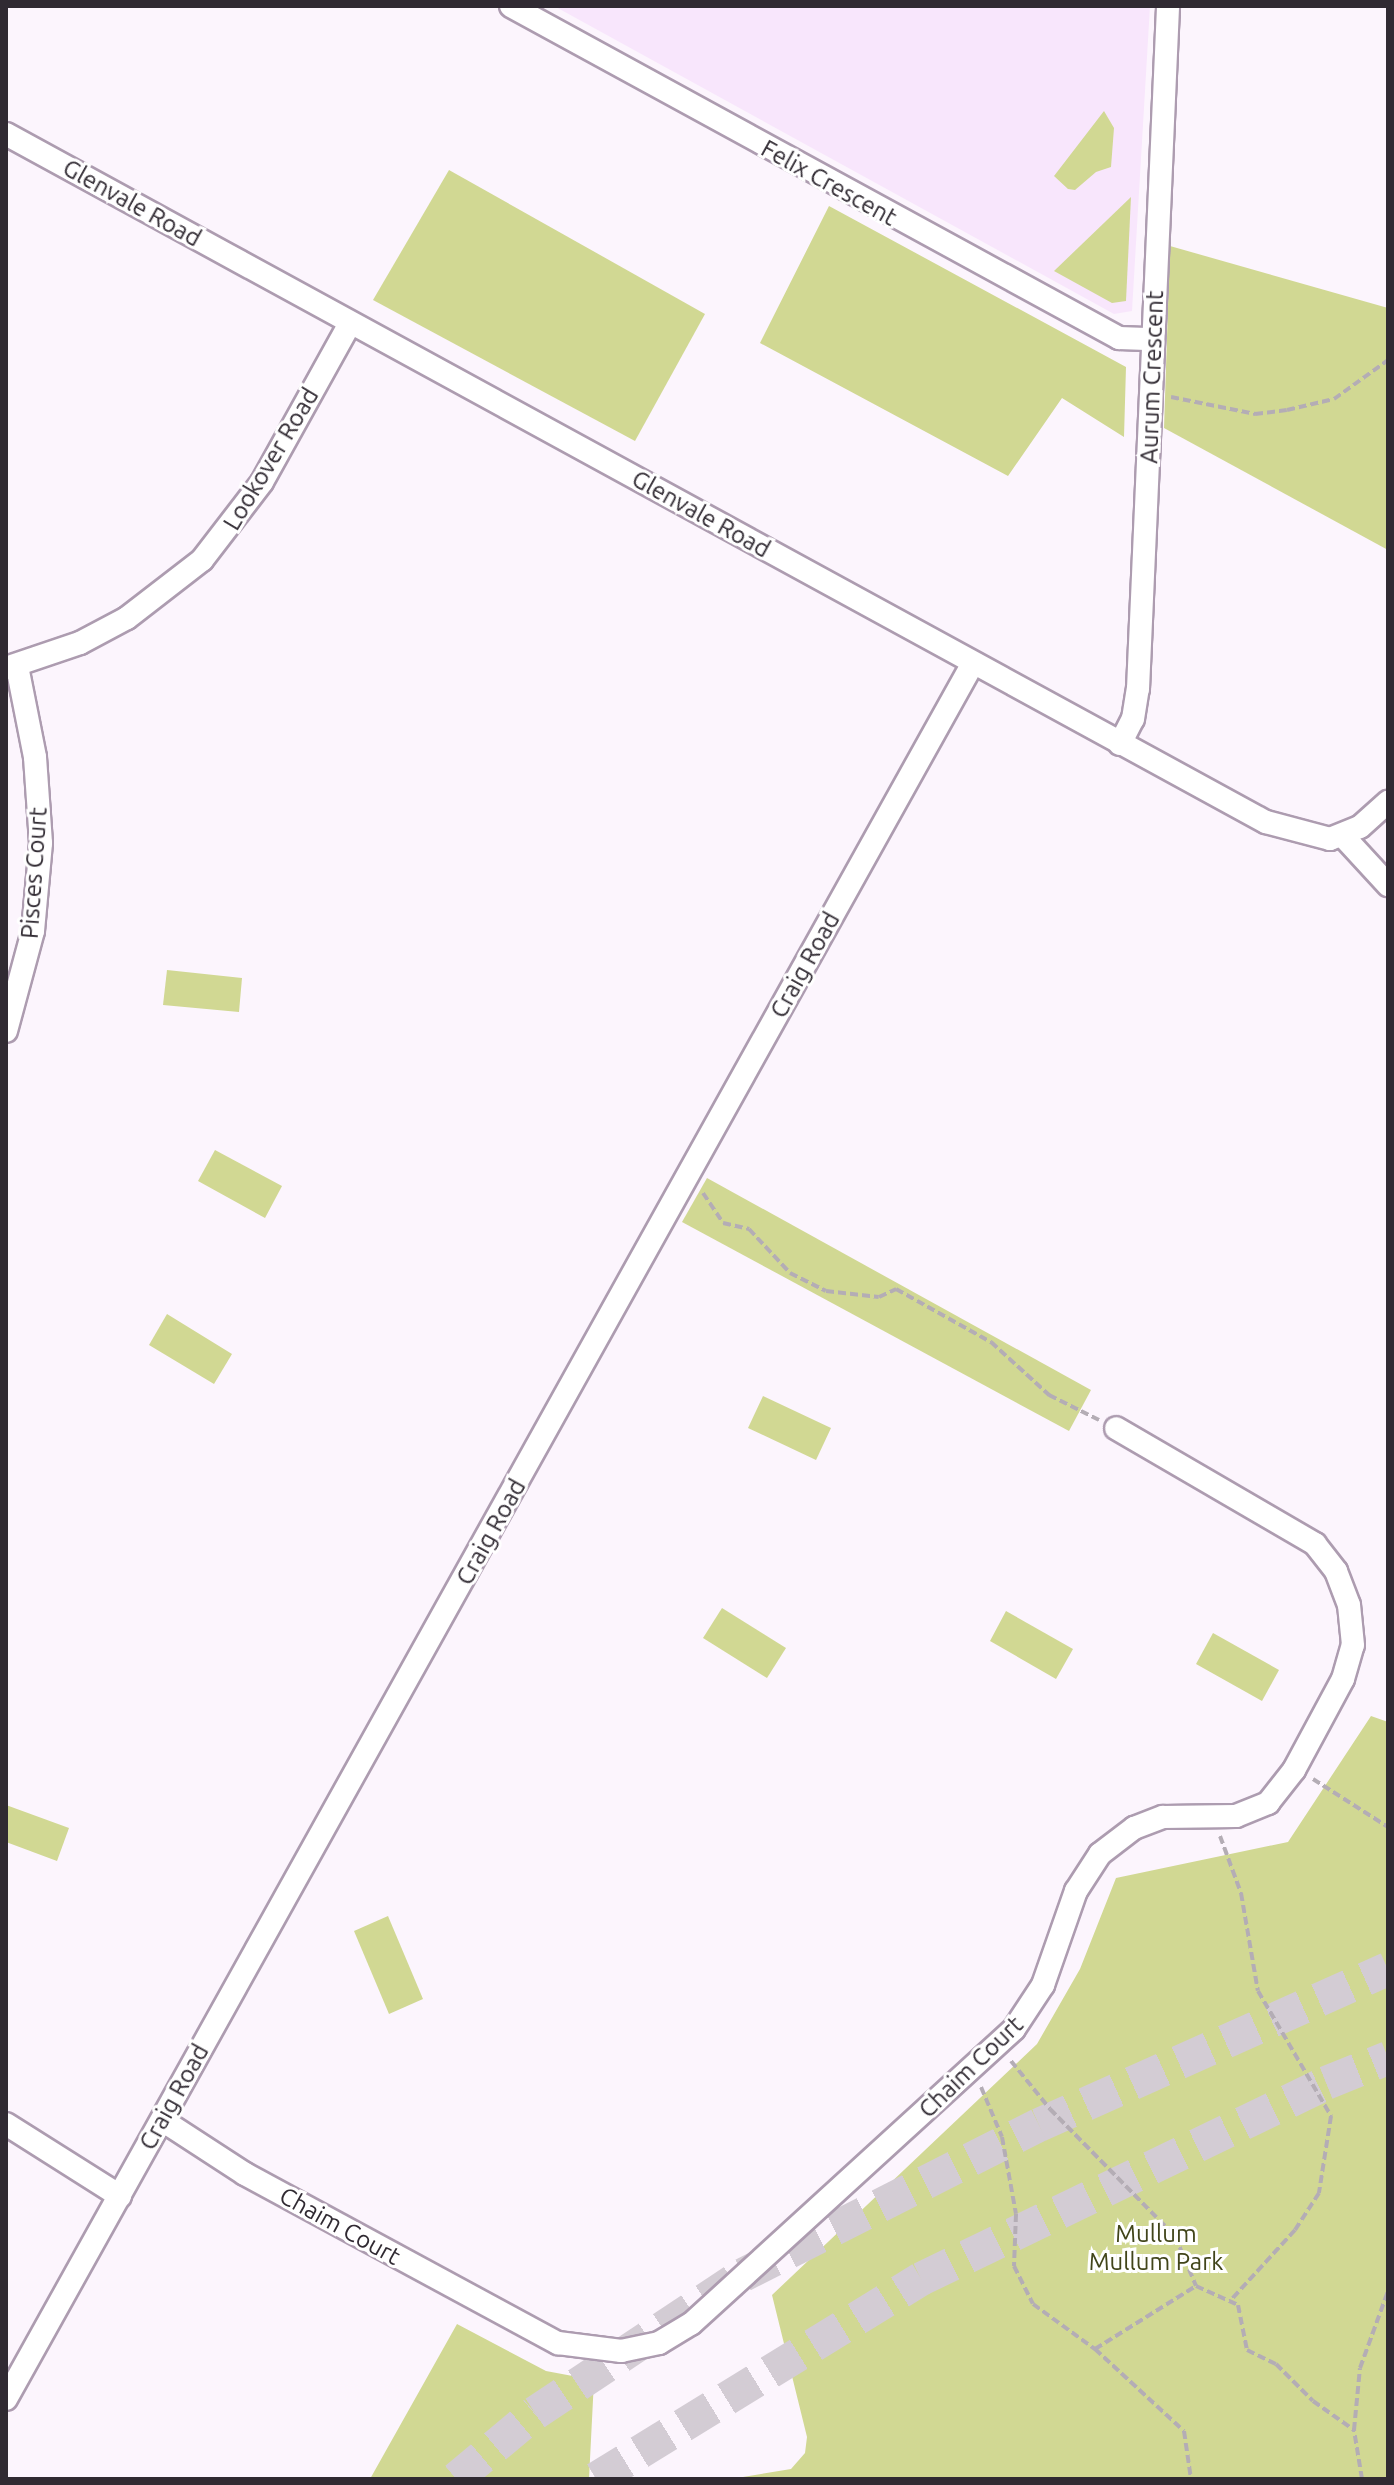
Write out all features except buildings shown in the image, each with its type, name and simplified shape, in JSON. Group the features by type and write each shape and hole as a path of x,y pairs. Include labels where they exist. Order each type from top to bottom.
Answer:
{"street":[{"name":"Felix Crescent","path":"511,6 1119,338 1153,339"},
{"name":"Aurum Crescent","path":"1120,744 1133,719 1138,689 1168,6"},
{"name":"Glenvale Road","path":"6,134 1266,822 1315,840 1343,836"},
{"name":"Lookover Road","path":"12,667 80,643 127,618 202,560 262,482 350,323"},
{"name":"Craig Road","path":"6,2399 973,663"},
{"name":"Pisces Court","path":"6,1031 33,931 41,843 35,757 12,667"},
{"path":"1388,802 1343,836 1388,885"},
{"name":"Chaim Court","path":"158,2126 542,2336 588,2350 621,2351 659,2343 700,2317 999,2046 1043,1985 1076,1891 1100,1854 1149,1822 1252,1812 1277,1796 1294,1770 1350,1660 1351,1616 1336,1571 1315,1544 1284,1521 1116,1428"},
{"path":"6,2124 123,2189"}],"path":[{"path":"1151,392 1255,414 1287,410 1334,399 1388,360"},
{"path":"690,1175 723,1223 749,1229 790,1273 826,1291 879,1297 896,1289 991,1342 1049,1395 1116,1428"},
{"path":"1294,1770 1388,1827"},
{"path":"1212,1815 1241,1893 1258,1991 1331,2116 1319,2193 1295,2230 1230,2301"},
{"path":"999,2046 1050,2109 1175,2236 1196,2286 1238,2305 1247,2350 1276,2364 1313,2401 1354,2430"},
{"path":"974,2068 1002,2137 1016,2214 1014,2266 1033,2304 1095,2349 1184,2431 1191,2479"},
{"path":"1095,2349 1196,2286"},
{"path":"1362,2479 1354,2430 1360,2368 1388,2291"}],"shaded area":[{"path":"554,6 1150,6 1132,311 1114,314"}],"green space":[{"path":"1104,111 1114,128 1111,167 1096,172 1075,190 1068,189 1054,176"},
{"path":"449,170 705,314 635,441 373,300"},
{"path":"1131,197 1126,301 1112,303 1054,271"},
{"path":"829,206 1126,367 1124,437 1062,398 1008,476 760,343"},
{"path":"1170,246 1388,308 1388,550 1164,428"},
{"path":"167,970 242,978 239,1012 163,1005"},
{"path":"215,1150 282,1186 265,1218 198,1181"},
{"path":"707,1178 1091,1390 1069,1431 682,1222"},
{"path":"167,1314 232,1354 214,1384 149,1345"},
{"path":"763,1396 831,1428 816,1460 748,1428"},
{"path":"722,1608 786,1648 767,1678 703,1638"},
{"path":"1006,1611 1073,1649 1056,1679 990,1641"},
{"path":"1213,1633 1279,1670 1262,1701 1196,1664"},
{"name":"Mullum Mullum Park","path":"1371,1716 1388,1722 1388,2479 731,2479 791,2469 805,2453 807,2437 772,2295 1037,2044 1080,1969 1116,1878 1288,1842"},
{"path":"6,1805 69,1828 57,1861 6,1842"},
{"path":"388,1916 423,1999 389,2014 354,1931"},
{"path":"457,2324 546,2371 594,2380 589,2479 370,2479"}],"tunnel":[{"path":"456,2479 535,2413 743,2275 1039,2125 1388,1969"},
{"path":"596,2479 921,2279 1326,2083 1388,2058"}]}
